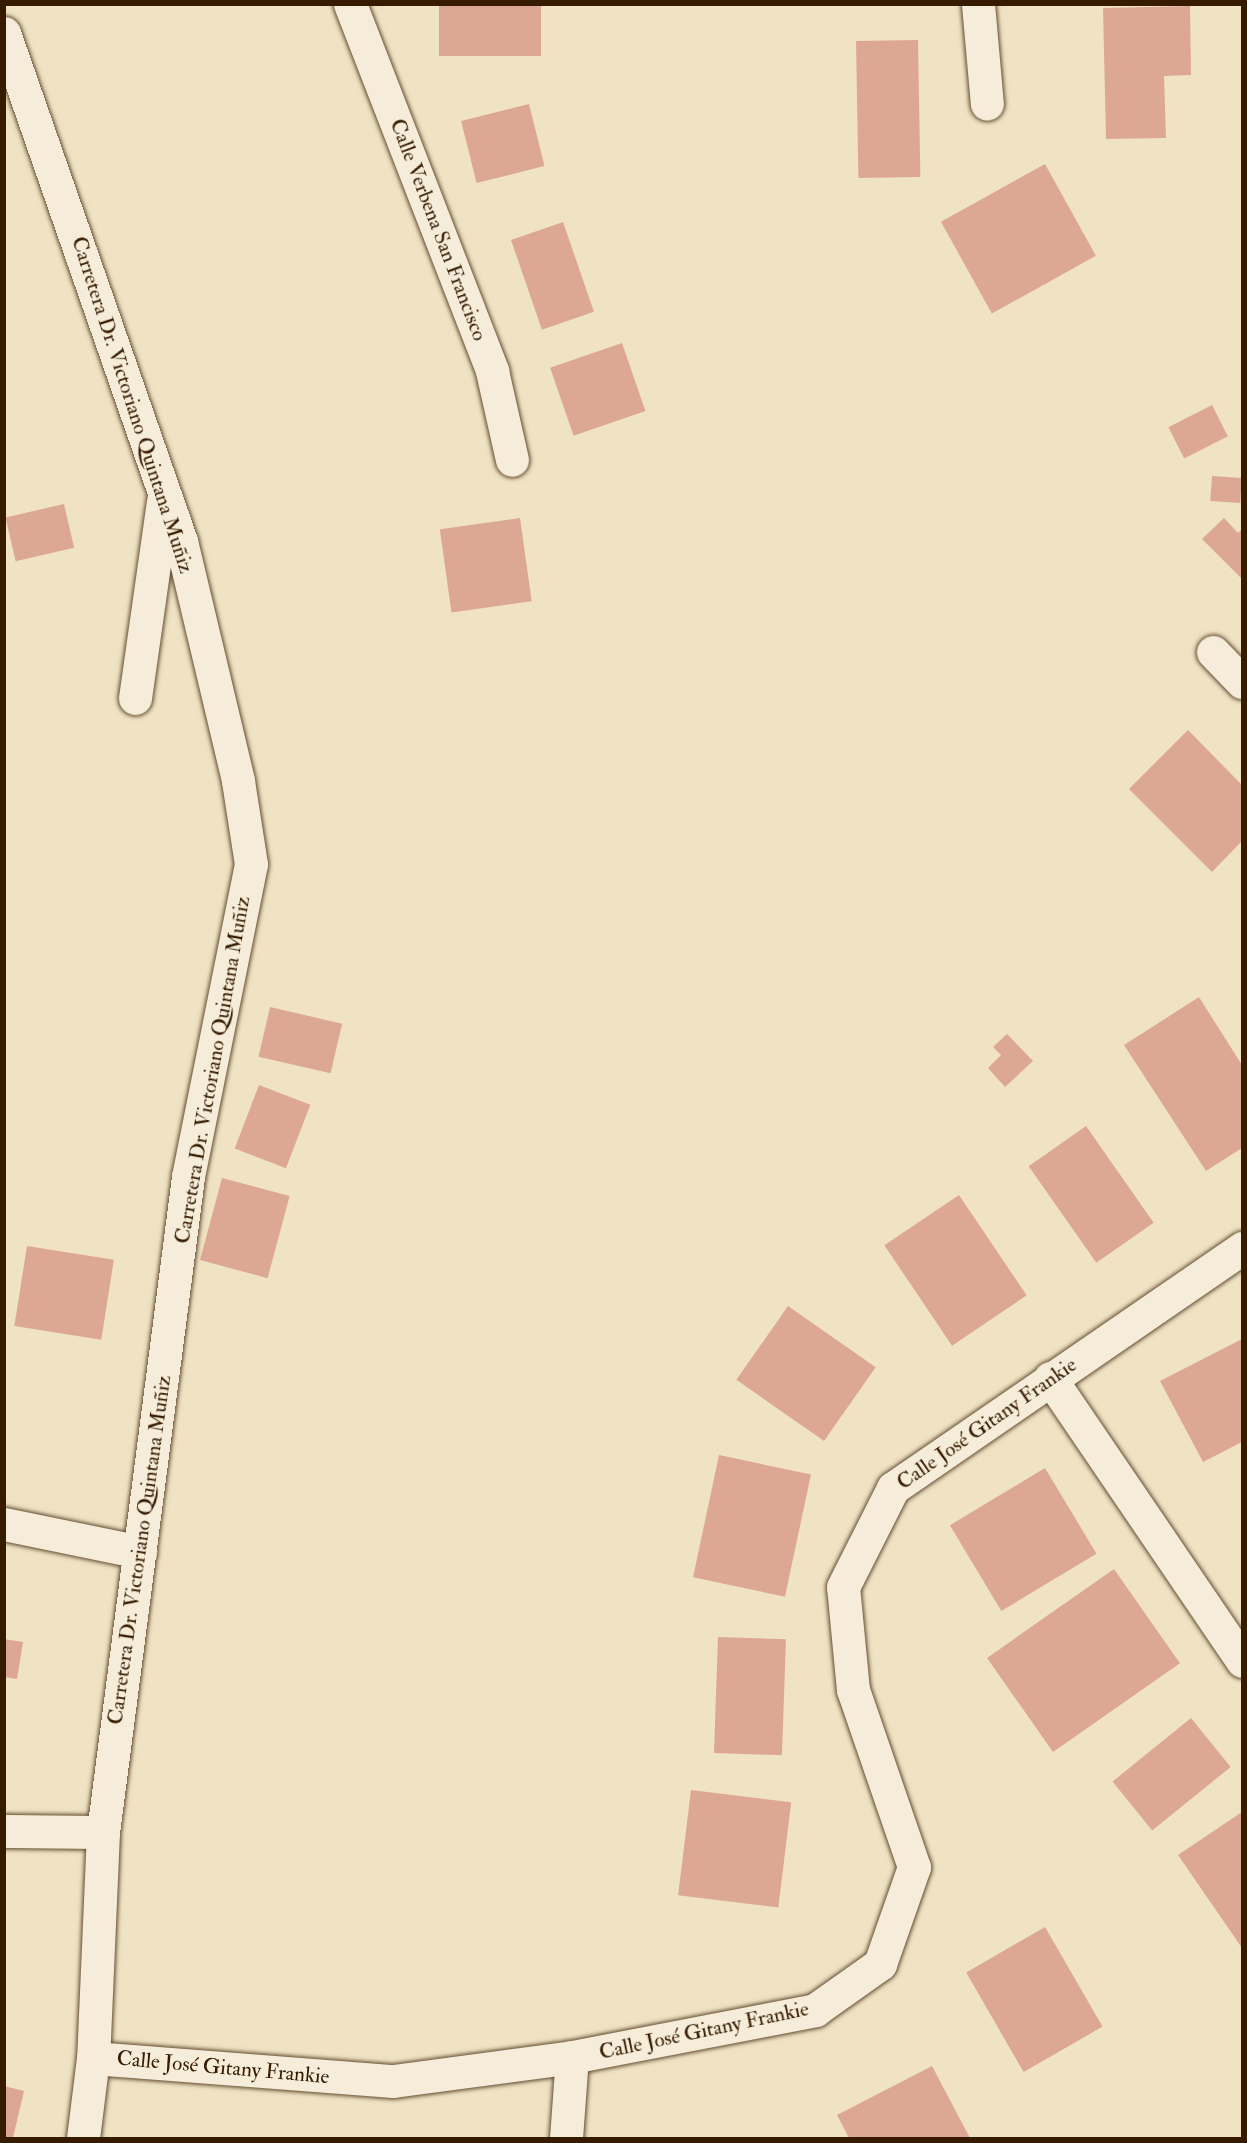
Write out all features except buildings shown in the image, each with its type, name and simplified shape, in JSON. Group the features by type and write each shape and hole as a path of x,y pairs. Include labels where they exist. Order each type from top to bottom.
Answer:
{"street":[{"name":"Calle Verbena San Francisco","path":"350,4 492,371 512,460"},
{"path":"978,4 987,104"},
{"name":"Carretera Dr. Victoriano Quintana Muñiz","path":"4,33 165,494 238,781 251,864 188,1177 103,1832 93,2058 82,2139"},
{"path":"135,698 165,494"},
{"path":"1213,652 1242,682"},
{"name":"Calle José Gitany Frankie","path":"93,2058 393,2081 572,2057 815,2010 880,1964 914,1868 853,1689 843,1587 893,1488 1242,1248"},
{"path":"1050,1378 1242,1661"},
{"path":"4,1524 140,1552"},
{"path":"4,1832 103,1832"},
{"path":"566,2139 572,2057"}]}
